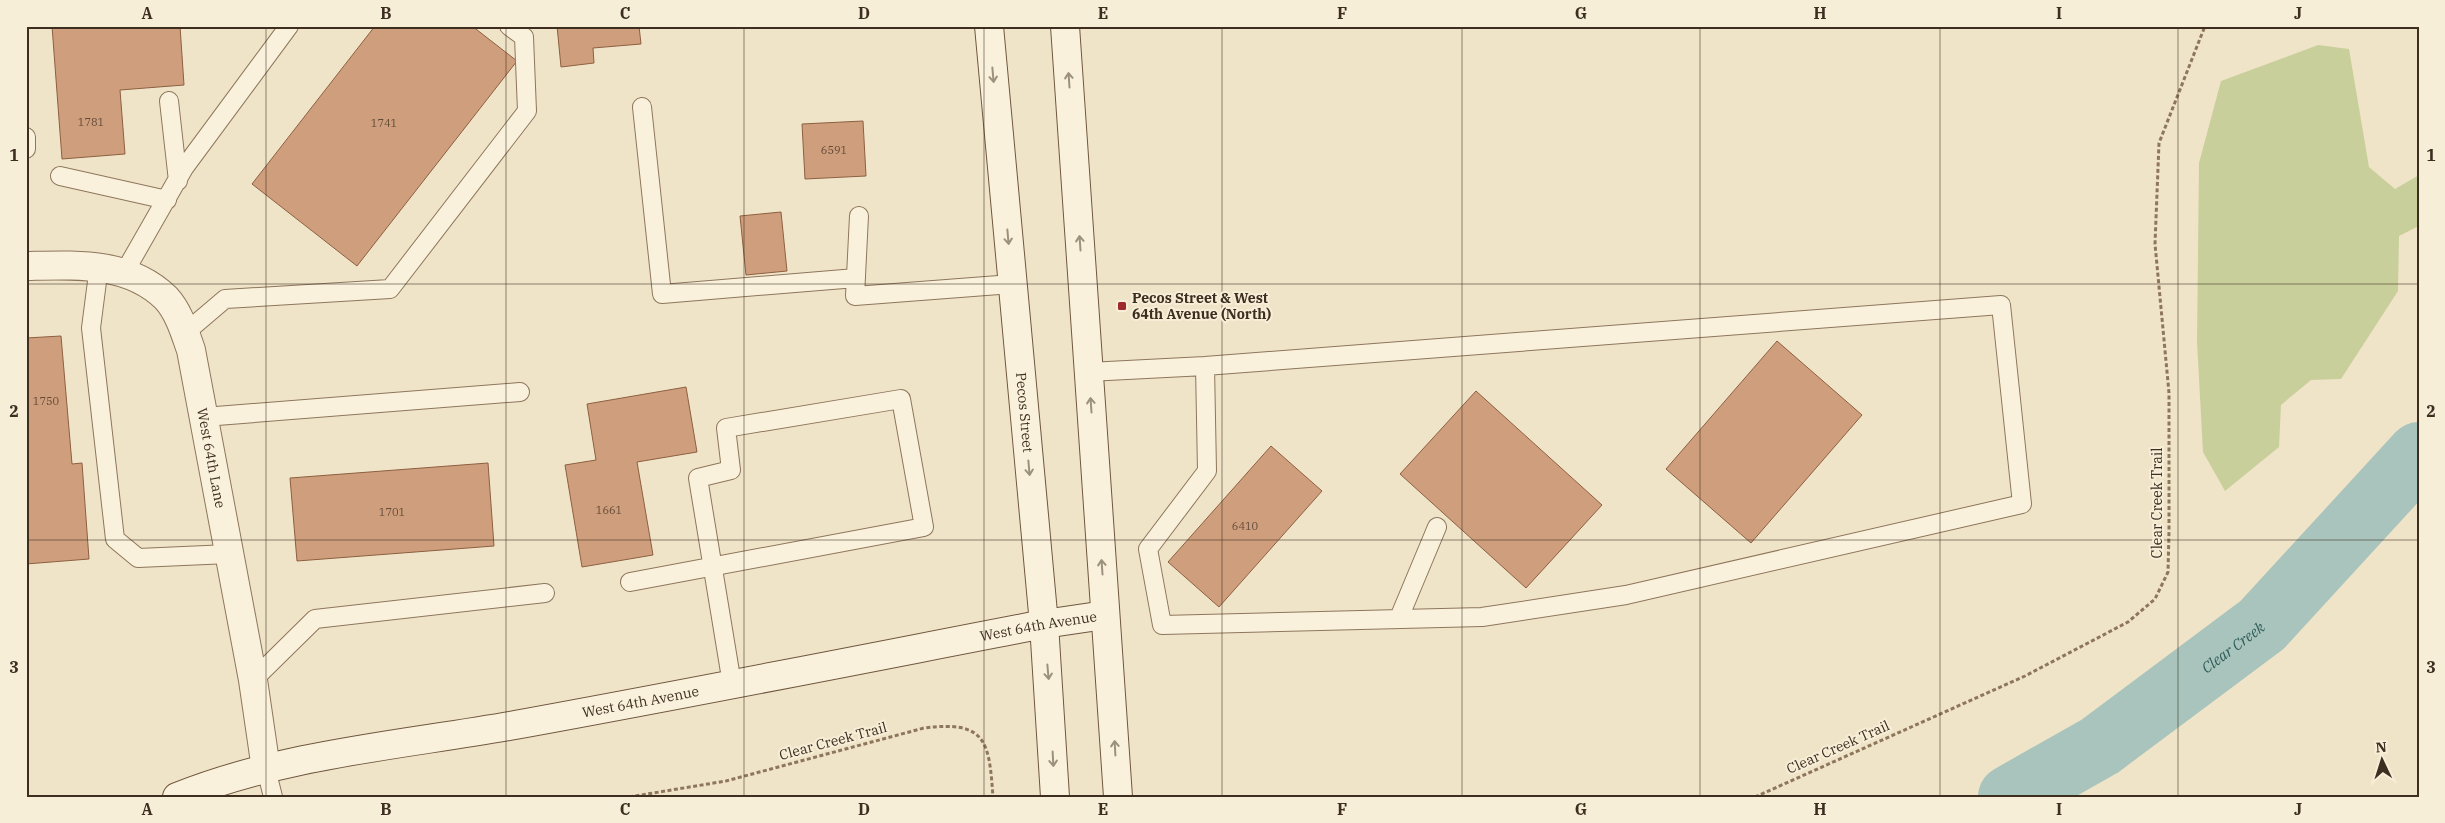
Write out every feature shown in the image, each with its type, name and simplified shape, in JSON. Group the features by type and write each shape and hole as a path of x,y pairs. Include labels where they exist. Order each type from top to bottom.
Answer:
{"street":[{"name":"Pecos Street","path":"989,26 1044,624 1055,797"},
{"path":"1065,26 1118,797"},
{"path":"26,266 112,269"},
{"name":"West 64th Lane","path":"112,269 166,298 179,318 191,350 253,680 266,768"},
{"name":"West 64th Avenue","path":"177,797 266,768 732,684 1044,624 1106,615"}],"lane":[{"path":"230,554 138,558 114,539 91,328 112,269 167,200 184,168 289,26"},
{"path":"185,334 225,299 390,289 527,112 524,37 509,26"},
{"path":"169,101 178,181"},
{"path":"642,107 662,294 856,278"},
{"path":"26,137 26,149"},
{"path":"60,176 167,200"},
{"path":"859,216 855,296 1012,284"},
{"path":"1088,372 1205,366 2001,305 2022,504 1626,595 1482,617 1162,625 1148,549 1206,471 1205,366"},
{"path":"204,416 520,392"},
{"path":"630,582 712,566 924,527 902,399 726,428 731,470 698,478 712,566 732,684"},
{"path":"1399,618 1437,527"},
{"path":"253,680 315,618 545,593"},
{"path":"266,768 273,797"}],"path":[{"name":"Clear Creek Trail","path":"1755,797 2025,676 2128,622 2155,600 2168,572 2169,532 2169,393 2155,244 2159,143 2205,26"},
{"name":"Clear Creek Trail","path":"629,797 726,781 924,728 955,726 968,729 982,739 987,747 990,759 993,797"}],"green space":[{"path":"2318,45 2349,49 2369,167 2395,189 2419,175 2419,226 2399,236 2398,291 2341,379 2311,380 2281,405 2279,447 2225,491 2203,452 2197,342 2199,163 2221,81"}],"building":[{"path":"52,26 180,26 184,85 120,90 125,154 62,159"},
{"path":"375,26 472,26 517,61 357,266 252,184"},
{"path":"557,26 639,26 641,44 593,48 594,63 561,67"},
{"path":"863,121 866,176 805,179 802,124"},
{"path":"781,212 787,271 746,275 740,216"},
{"path":"61,336 72,464 82,463 89,559 26,564 26,338"},
{"path":"1777,341 1862,415 1751,543 1666,469"},
{"path":"686,387 697,452 637,462 653,555 582,567 565,465 596,460 587,404"},
{"path":"1476,391 1602,505 1526,588 1400,474"},
{"path":"1271,446 1322,491 1219,607 1168,562"},
{"path":"488,463 494,546 297,561 290,478"}],"waterway":[{"name":"Clear Creek","path":"2010,797 2100,746 2262,625 2419,454"}],"place":[{"name":"Pecos Street & West 64th Avenue (North)","path":"1122,306"}]}
